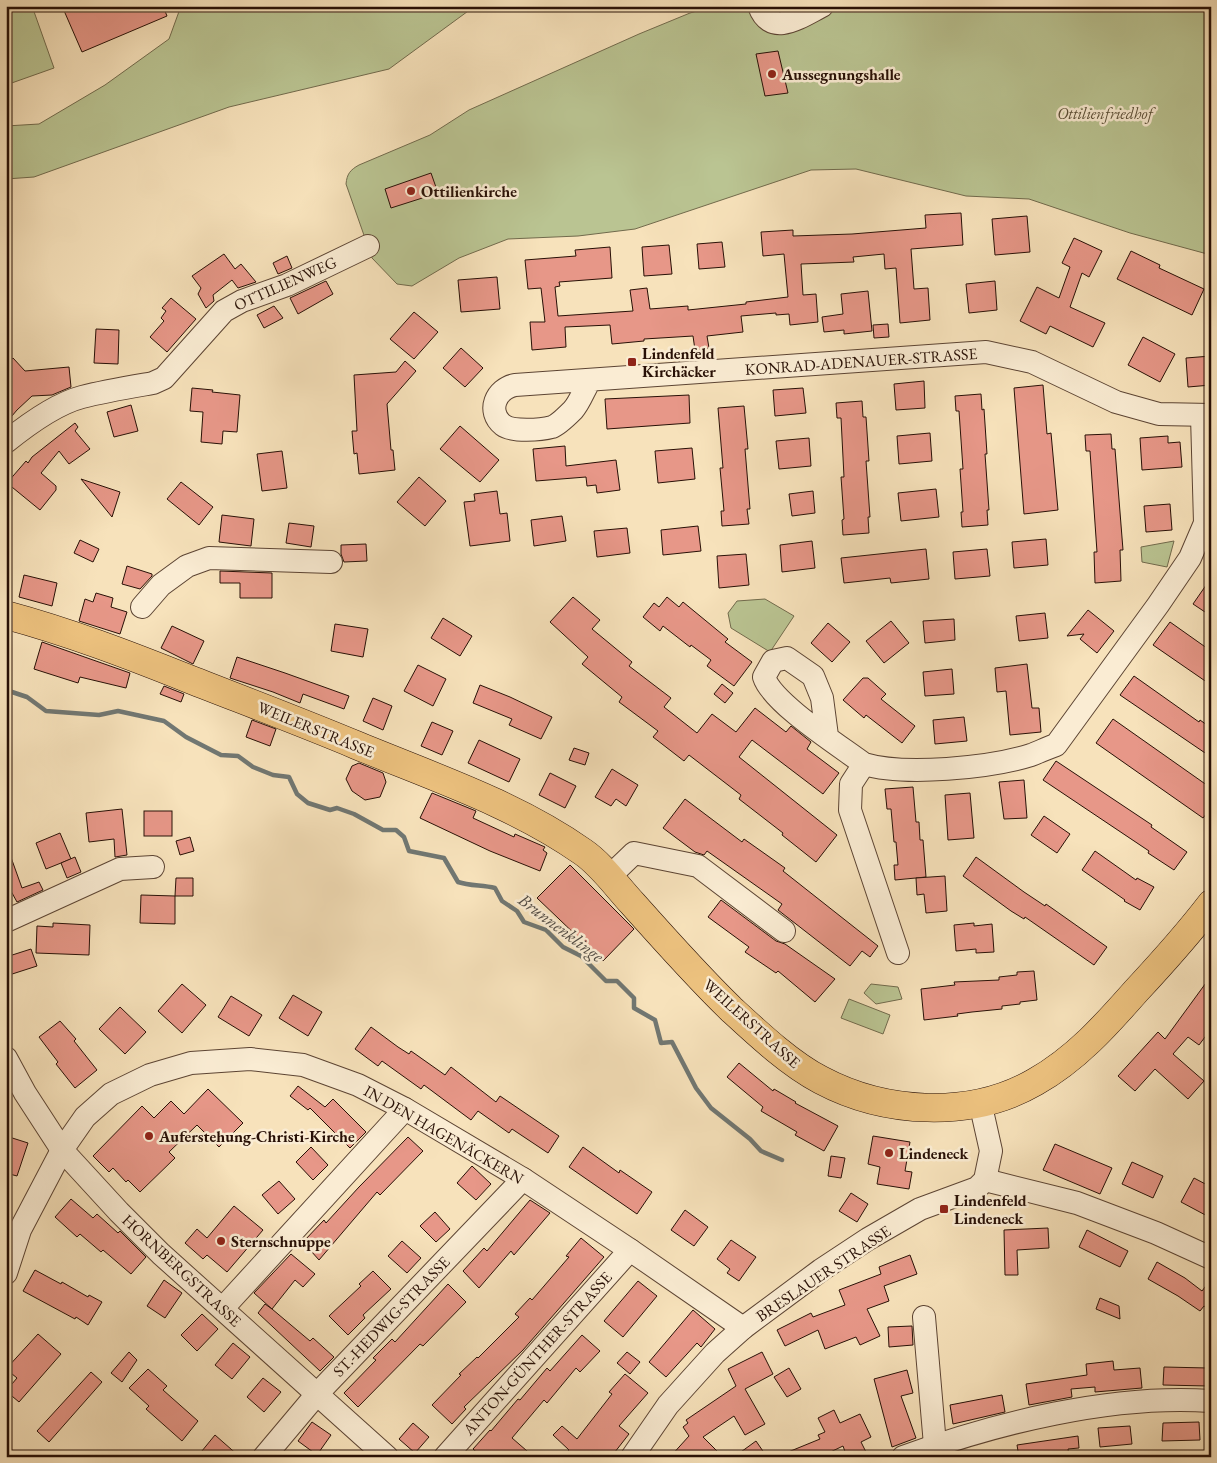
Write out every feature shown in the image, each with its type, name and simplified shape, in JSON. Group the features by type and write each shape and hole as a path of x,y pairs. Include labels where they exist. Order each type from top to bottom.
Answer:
{"main road":[{"name":"WEILERSTRASSE","path":"6,615 43,625 126,654 301,722 475,794 534,821 587,854 678,954 732,1009 780,1052 820,1080 858,1096 894,1105 959,1106 1007,1094 1034,1082 1090,1042 1174,950 1211,904"}],"street":[{"path":"759,6 763,15 769,21 778,24 787,23 822,6"},
{"name":"OTTILIENWEG","path":"6,442 25,426 65,403 81,397 154,383 164,378 224,311 242,301 287,285 368,246"},
{"name":"KONRAD-ADENAUER-STRASSE","path":"590,380 986,352 1032,362 1116,402 1159,414 1206,415"},
{"path":"827,736 864,764 877,768 897,769 964,767 1030,755 1056,745 1190,558 1205,523 1206,415"},
{"path":"142,607 161,585 187,566 209,558 331,562"},
{"path":"864,764 851,784 850,810 898,953"},
{"path":"609,878 634,853 698,866 784,931"},
{"path":"6,921 120,869 153,867"},
{"name":"HORNBERGSTRASSE","path":"6,1058 25,1093 62,1150 119,1212 161,1254 387,1457"},
{"name":"IN DEN HAGENÄCKERN","path":"6,1273 20,1230 62,1150 85,1117 111,1094 150,1074 191,1063 250,1058 303,1066 358,1085 405,1109 523,1179 743,1328"},
{"path":"980,1102 992,1151 985,1180 1077,1203 1210,1256"},
{"path":"223,1308 405,1109"},
{"name":"ST.-HEDWIG-STRASSE","path":"264,1457 317,1394 523,1179"},
{"name":"BRESLAUER STRASSE","path":"632,1457 668,1404 715,1353 743,1328 821,1270 868,1239 920,1209 977,1188 985,1180"},
{"name":"ANTON-GÜNTHER-STRASSE","path":"445,1457 630,1250"},
{"path":"924,1316 935,1445"},
{"path":"903,1457 935,1445 1012,1424 1090,1408 1167,1399 1211,1401"}],"green space":[{"path":"6,6 32,6 54,68 6,85"},
{"path":"181,6 475,6 389,69 229,107 34,177 6,179 6,126 39,124 105,85 169,39"},
{"name":"Ottilienfriedhof","path":"714,6 759,6 763,15 822,6 1211,6 1211,255 1130,233 1029,199 966,196 856,169 811,170 635,229 578,236 508,239 459,258 412,286 397,284 372,258 346,184 348,175 353,169 430,135 469,110 639,34 690,13"},
{"path":"1174,541 1167,567 1142,562 1141,547"},
{"path":"765,599 794,616 770,652 731,628 728,613 737,601"},
{"path":"871,984 898,987 902,999 876,1004 864,993"},
{"path":"849,999 890,1015 883,1034 841,1018"}],"building":[{"path":"62,6 163,6 167,16 82,52"},
{"name":"Aussegnungshalle","path":"778,51 788,93 765,96 756,54"},
{"name":"Ottilienkirche","path":"431,173 438,193 391,208 385,189"},
{"path":"961,213 963,245 911,249 914,289 928,288 930,320 900,323 896,268 885,269 884,254 853,257 854,262 801,264 803,295 816,294 818,322 790,325 789,314 776,315 776,313 741,316 743,332 707,336 709,348 695,350 693,336 644,339 644,341 612,344 610,325 565,327 566,347 532,350 530,322 545,322 541,288 528,289 525,260 576,256 575,250 610,247 612,278 559,282 560,286 555,287 558,316 633,311 630,290 647,288 650,309 688,306 688,310 746,304 746,302 788,297 784,254 763,256 761,232 793,230 793,236 852,234 926,228 925,215"},
{"path":"1027,216 1030,252 995,255 992,219"},
{"path":"1074,238 1102,251 1089,277 1082,273 1070,307 1105,323 1093,347 1050,326 1046,334 1020,321 1037,287 1059,298 1070,267 1062,263"},
{"path":"722,242 725,267 699,269 697,244"},
{"path":"669,245 672,274 644,276 642,247"},
{"path":"1131,251 1160,265 1159,268 1204,289 1192,315 1117,279"},
{"path":"224,254 235,269 241,264 256,282 238,288 232,280 213,295 214,301 206,308 198,294 201,288 192,276"},
{"path":"287,256 292,268 278,274 273,263"},
{"path":"497,277 500,309 461,312 458,280"},
{"path":"326,281 333,294 298,314 290,298"},
{"path":"995,281 997,310 969,313 966,284"},
{"path":"868,291 872,331 844,334 844,330 824,332 822,317 843,314 841,294"},
{"path":"171,298 196,319 167,352 150,337 164,321 161,318 166,311 162,308"},
{"path":"274,306 283,318 264,328 257,315"},
{"path":"414,312 438,332 414,359 390,339"},
{"path":"888,324 889,337 874,338 873,325"},
{"path":"96,329 119,330 118,364 94,363"},
{"path":"1143,337 1175,354 1160,382 1128,365"},
{"path":"461,348 483,368 465,387 443,368"},
{"path":"1211,356 1211,385 1188,387 1186,358"},
{"path":"13,358 25,371 69,367 71,387 52,395 32,396 6,423 6,364"},
{"path":"405,361 416,371 387,404 391,450 393,450 395,470 359,474 357,453 354,454 352,431 357,431 354,375 396,372"},
{"path":"924,381 925,408 896,410 894,384"},
{"path":"1043,385 1047,434 1051,433 1058,510 1024,514 1014,388"},
{"path":"192,388 240,395 237,432 223,431 222,444 201,442 203,412 190,411"},
{"path":"803,388 806,413 775,416 773,390"},
{"path":"981,394 987,454 985,454 989,510 987,510 988,525 962,527 961,512 963,512 960,469 963,469 959,411 956,411 955,396"},
{"path":"689,395 690,423 607,429 605,399"},
{"path":"862,401 863,417 866,417 869,461 866,461 870,517 868,517 869,533 843,535 842,520 844,519 841,477 844,477 841,418 837,418 836,403"},
{"path":"131,405 138,431 114,437 107,412"},
{"path":"744,406 748,449 745,449 750,509 747,509 749,524 722,526 721,511 724,511 720,468 723,468 718,408"},
{"path":"75,423 78,427 75,431 90,449 69,464 59,451 41,473 56,486 56,490 40,510 7,483 26,461 28,463 32,457"},
{"path":"460,426 499,460 480,482 440,449"},
{"path":"930,433 932,461 899,464 897,436"},
{"path":"1111,434 1112,449 1115,449 1123,550 1120,550 1121,581 1095,583 1094,552 1097,552 1090,451 1086,451 1085,435"},
{"path":"1168,436 1168,443 1180,442 1182,467 1142,470 1140,438"},
{"path":"809,438 811,466 779,469 776,441"},
{"path":"565,446 566,466 616,460 620,490 597,493 596,485 587,486 586,477 536,481 533,449"},
{"path":"692,448 695,479 658,483 655,451"},
{"path":"282,451 287,488 262,491 257,454"},
{"path":"419,477 446,501 425,526 397,502"},
{"path":"81,479 120,492 112,517"},
{"path":"181,482 213,507 199,525 167,499"},
{"path":"936,489 939,517 901,521 898,493"},
{"path":"497,491 500,514 507,513 510,541 470,546 464,502 475,501 474,494"},
{"path":"813,491 815,513 792,516 789,494"},
{"path":"1170,504 1172,530 1146,532 1144,506"},
{"path":"222,515 254,519 251,546 219,542"},
{"path":"562,516 566,541 534,546 531,520"},
{"path":"289,523 314,526 311,547 286,543"},
{"path":"698,526 701,551 663,555 661,530"},
{"path":"627,528 630,553 597,557 594,531"},
{"path":"1046,539 1048,565 1014,568 1012,542"},
{"path":"80,540 99,549 93,562 74,553"},
{"path":"812,541 815,568 782,572 780,545"},
{"path":"366,544 367,561 344,562 341,554 341,545"},
{"path":"926,549 929,579 891,583 890,578 844,583 841,558"},
{"path":"987,549 990,576 955,579 953,552"},
{"path":"746,554 749,585 719,588 717,556"},
{"path":"127,566 152,574 152,576 140,589 122,584"},
{"path":"220,571 272,573 272,598 240,598 240,583 220,583"},
{"path":"24,575 57,583 52,606 19,597"},
{"path":"1211,578 1211,616 1193,604"},
{"path":"96,593 113,598 111,607 127,612 120,634 79,621 85,599 93,602"},
{"path":"573,597 600,620 592,629 632,662 629,666 671,698 664,707 697,733 712,714 736,732 755,708 786,732 791,726 811,742 807,749 839,773 823,794 752,740 739,757 837,835 816,862 782,835 783,833 739,799 741,795 689,755 684,761 653,737 658,731 619,702 622,697 582,664 588,657 550,622"},
{"path":"667,597 679,607 683,602 728,639 725,642 752,662 734,686 707,666 711,660 691,645 690,647 663,626 660,631 643,617 654,603 659,607"},
{"path":"1088,610 1114,631 1097,653 1080,639 1084,634 1067,636"},
{"path":"1045,613 1048,638 1019,641 1016,616"},
{"path":"443,618 472,636 460,656 431,638"},
{"path":"954,619 955,640 925,643 923,621"},
{"path":"891,621 909,643 884,663 866,641"},
{"path":"1170,622 1211,651 1211,685 1153,645"},
{"path":"828,623 850,642 832,662 811,643"},
{"path":"335,624 368,629 363,657 331,651"},
{"path":"172,626 204,641 193,664 161,648"},
{"path":"42,642 130,673 126,688 80,677 78,683 34,669"},
{"path":"237,657 349,696 344,709 303,694 300,703 230,678"},
{"path":"1027,664 1032,708 1039,708 1041,732 1010,735 1006,691 997,692 995,668"},
{"path":"418,665 446,679 433,706 404,691"},
{"path":"952,669 954,694 925,696 923,672"},
{"path":"1134,676 1199,722 1200,720 1211,728 1211,757 1120,695"},
{"path":"863,678 868,678 886,694 881,699 915,726 902,743 866,715 864,718 843,700"},
{"path":"722,684 733,693 725,703 714,694"},
{"path":"480,685 552,717 541,739 509,725 512,719 473,703"},
{"path":"164,686 184,694 181,702 160,694"},
{"path":"373,698 392,706 383,730 363,721"},
{"path":"964,717 967,741 935,744 933,720"},
{"path":"1113,719 1211,788 1211,808 1203,818 1096,743"},
{"path":"252,720 276,729 270,746 246,737"},
{"path":"432,722 453,731 442,755 421,746"},
{"path":"479,740 520,759 509,782 468,763"},
{"path":"574,748 589,753 585,765 569,760"},
{"path":"1056,761 1152,825 1151,827 1187,852 1174,870 1148,853 1149,851 1043,780"},
{"path":"359,763 383,773 386,782 380,797 365,800 352,791 346,779 352,766"},
{"path":"612,769 638,785 626,806 616,799 611,806 595,797"},
{"path":"550,773 576,786 565,808 539,795"},
{"path":"1024,780 1027,818 1004,819 999,782"},
{"path":"913,787 916,822 919,822 920,840 923,840 926,877 895,880 894,865 898,865 896,842 894,842 891,809 887,809 885,789"},
{"path":"432,793 476,811 473,818 514,837 515,834 545,847 543,850 547,853 540,871 490,851 420,818"},
{"path":"970,793 974,838 948,840 945,795"},
{"path":"685,799 742,842 744,839 785,868 783,871 878,946 870,957 862,951 850,966 778,910 782,904 707,851 704,855 695,852 663,828"},
{"path":"122,809 127,855 115,857 114,839 89,842 86,813"},
{"path":"144,811 172,811 172,836 144,836"},
{"path":"1044,816 1070,834 1057,853 1031,835"},
{"path":"60,833 71,859 46,869 36,843"},
{"path":"190,837 194,851 180,855 176,841"},
{"path":"6,849 8,849 22,888 39,882 43,890 17,902 6,882"},
{"path":"1095,851 1136,880 1137,878 1154,887 1140,910 1124,901 1082,870"},
{"path":"75,857 81,872 67,878 61,863"},
{"path":"976,857 1024,892 1045,906 1046,904 1107,947 1094,965 1025,917 1024,919 1011,911 963,876"},
{"path":"570,865 634,929 603,961 537,898"},
{"path":"945,876 947,911 926,913 924,894 917,895 916,878"},
{"path":"176,878 193,878 193,896 175,896"},
{"path":"141,895 175,896 175,924 140,923"},
{"path":"721,900 776,941 785,944 835,979 815,1002 778,971 776,973 745,952 749,947 708,917"},
{"path":"53,923 90,925 89,955 36,953 37,926 53,927"},
{"path":"974,923 974,926 992,924 994,952 976,953 976,949 956,951 954,925"},
{"path":"31,949 37,966 6,976 6,957"},
{"path":"1034,971 1037,1000 1002,1006 1002,1009 924,1020 921,989 955,985 954,982 999,980 999,977 1017,975 1017,972"},
{"path":"1211,976 1211,1029 1199,1045 1188,1037 1173,1054 1204,1081 1188,1099 1155,1069 1135,1091 1118,1076 1158,1032 1165,1039"},
{"path":"182,984 206,1005 182,1033 158,1011"},
{"path":"293,995 322,1012 308,1036 279,1018"},
{"path":"231,996 262,1015 249,1036 218,1017"},
{"path":"120,1007 146,1032 125,1054 99,1029"},
{"path":"60,1021 76,1039 74,1041 97,1070 75,1088 56,1064 58,1062 39,1037"},
{"path":"371,1027 398,1047 409,1054 411,1051 445,1075 451,1067 496,1102 500,1096 559,1136 548,1153 512,1129 509,1133 478,1111 471,1120 424,1085 421,1089 382,1061 378,1066 355,1049"},
{"path":"739,1063 773,1091 774,1089 795,1103 838,1126 824,1151 795,1135 797,1132 761,1111 763,1107 727,1077"},
{"path":"298,1086 325,1107 333,1099 366,1132 350,1148 310,1108 308,1110 290,1096"},
{"name":"Auferstehung-Christi-Kirche","path":"208,1089 243,1123 219,1147 197,1125 169,1152 175,1158 140,1192 128,1180 126,1182 113,1168 109,1172 93,1156 142,1106 154,1118 171,1101 184,1114"},
{"path":"6,1136 28,1143 17,1176 6,1173"},
{"name":"Lindeneck","path":"873,1136 910,1142 905,1171 912,1172 909,1189 877,1184 880,1167 868,1164"},
{"path":"408,1137 423,1151 380,1195 377,1192 319,1260 303,1242 324,1220 326,1223"},
{"path":"1055,1144 1112,1168 1100,1194 1043,1170"},
{"path":"311,1147 328,1165 313,1180 296,1162"},
{"path":"583,1147 619,1173 620,1170 652,1192 637,1214 569,1167"},
{"path":"831,1156 845,1158 841,1178 828,1176"},
{"path":"1132,1162 1163,1176 1153,1198 1122,1184"},
{"path":"472,1166 491,1184 476,1200 457,1183"},
{"path":"1194,1178 1211,1187 1211,1218 1181,1202"},
{"path":"279,1181 295,1199 278,1214 262,1195"},
{"path":"851,1193 868,1204 857,1222 839,1211"},
{"path":"71,1199 93,1218 97,1214 118,1233 120,1231 146,1257 131,1274 103,1250 101,1252 80,1234 77,1237 55,1217"},
{"path":"530,1200 550,1213 514,1255 511,1251 479,1288 463,1271 484,1248 487,1251"},
{"name":"Sternschnuppe","path":"234,1206 263,1230 227,1272 207,1255 203,1259 185,1243 197,1229 207,1238"},
{"path":"685,1210 708,1227 694,1246 671,1230"},
{"path":"435,1212 450,1229 436,1242 420,1226"},
{"path":"1048,1228 1049,1248 1017,1250 1018,1275 1005,1275 1004,1230"},
{"path":"1087,1230 1128,1251 1120,1267 1079,1247"},
{"path":"581,1238 604,1257 523,1350 464,1407 466,1409 452,1424 432,1405 461,1375 459,1374 519,1317 515,1314 530,1298 532,1300 569,1257 566,1256"},
{"path":"731,1240 756,1257 739,1281 727,1273 730,1269 717,1259"},
{"path":"402,1241 421,1258 407,1273 388,1256"},
{"path":"291,1254 315,1274 303,1287 295,1280 272,1309 254,1293"},
{"path":"910,1255 917,1274 884,1286 889,1301 867,1309 880,1336 860,1345 856,1337 825,1349 818,1330 785,1346 777,1330 811,1313 813,1317 845,1305 839,1290 881,1274 879,1267"},
{"path":"1157,1262 1185,1278 1202,1291 1211,1279 1211,1311 1204,1306 1200,1311 1148,1279"},
{"path":"35,1270 61,1284 62,1282 88,1297 89,1295 102,1302 88,1325 76,1317 75,1319 23,1291"},
{"path":"373,1271 391,1289 363,1315 365,1318 348,1335 329,1316 361,1286 359,1284"},
{"path":"164,1280 182,1293 165,1318 147,1306"},
{"path":"638,1281 657,1296 623,1337 604,1321"},
{"path":"448,1284 466,1302 423,1346 420,1344 358,1407 344,1393 376,1360 373,1358 392,1339 395,1342"},
{"path":"1100,1298 1119,1306 1120,1319 1096,1309"},
{"path":"265,1304 310,1341 313,1338 334,1357 320,1371 258,1313"},
{"path":"693,1310 715,1329 701,1347 697,1343 666,1377 649,1362"},
{"path":"202,1314 218,1329 197,1351 181,1335"},
{"path":"912,1326 913,1345 889,1347 888,1327"},
{"path":"38,1334 61,1354 19,1402 6,1391 17,1378 6,1369"},
{"path":"582,1335 600,1351 580,1372 576,1368 547,1403 544,1400 512,1438 534,1457 482,1457 473,1449 518,1399 520,1400 547,1368 550,1371"},
{"path":"233,1343 250,1357 232,1379 215,1365"},
{"path":"129,1352 137,1360 122,1382 111,1373"},
{"path":"627,1352 640,1362 630,1374 617,1363"},
{"path":"762,1352 773,1374 745,1389 765,1424 745,1435 734,1416 703,1437 723,1457 670,1457 689,1436 683,1427 688,1423 686,1420 736,1386 728,1369"},
{"path":"1113,1361 1114,1370 1140,1368 1142,1388 1095,1392 1095,1387 1071,1389 1072,1397 1029,1405 1026,1384 1087,1375 1086,1364"},
{"path":"1164,1367 1208,1368 1208,1386 1163,1385"},
{"path":"789,1368 801,1389 787,1397 774,1377"},
{"path":"148,1369 167,1386 163,1390 198,1421 182,1441 146,1409 149,1406 129,1388"},
{"path":"907,1370 913,1393 901,1396 916,1438 892,1447 874,1379"},
{"path":"91,1372 102,1382 49,1442 37,1431"},
{"path":"625,1374 648,1393 619,1426 629,1434 611,1457 563,1457 569,1450 553,1435 562,1426 577,1439 612,1394 609,1392"},
{"path":"263,1378 281,1392 264,1412 247,1397"},
{"path":"1002,1395 1005,1412 953,1424 950,1405"},
{"path":"834,1410 840,1423 860,1414 871,1437 861,1442 867,1454 860,1457 847,1457 843,1446 820,1457 776,1457 820,1439 818,1435 825,1432 818,1418"},
{"path":"312,1422 331,1435 317,1455 298,1441"},
{"path":"1199,1422 1200,1440 1162,1441 1163,1423"},
{"path":"413,1423 429,1437 415,1453 399,1439"},
{"path":"1130,1426 1132,1444 1100,1447 1098,1428"},
{"path":"215,1435 240,1457 197,1457"},
{"path":"1078,1436 1079,1448 1068,1449 1069,1457 1019,1457 1017,1445"},
{"path":"756,1441 767,1457 734,1457"}],"waterway":[{"name":"Brunnenklinge","path":"6,690 27,697 46,711 99,715 118,711 164,721 186,737 221,755 238,756 253,767 273,775 289,777 297,794 308,803 330,810 337,808 354,814 383,830 396,830 404,837 409,851 444,858 458,882 495,888 502,901 517,911 524,922 546,930 563,947 581,956 606,981 617,981 634,998 634,1008 655,1020 661,1043 672,1042 696,1088 711,1108 750,1139 761,1151 782,1160"}],"place":[{"name":"Aussegnungshalle","path":"772,74"},
{"name":"Ottilienkirche","path":"411,191"},
{"name":"Lindenfeld Kirchäcker","path":"632,362"},
{"name":"Auferstehung-Christi-Kirche","path":"149,1136"},
{"name":"Lindeneck","path":"889,1153"},
{"name":"Lindenfeld Lindeneck","path":"944,1209"},
{"name":"Sternschnuppe","path":"221,1241"}]}
